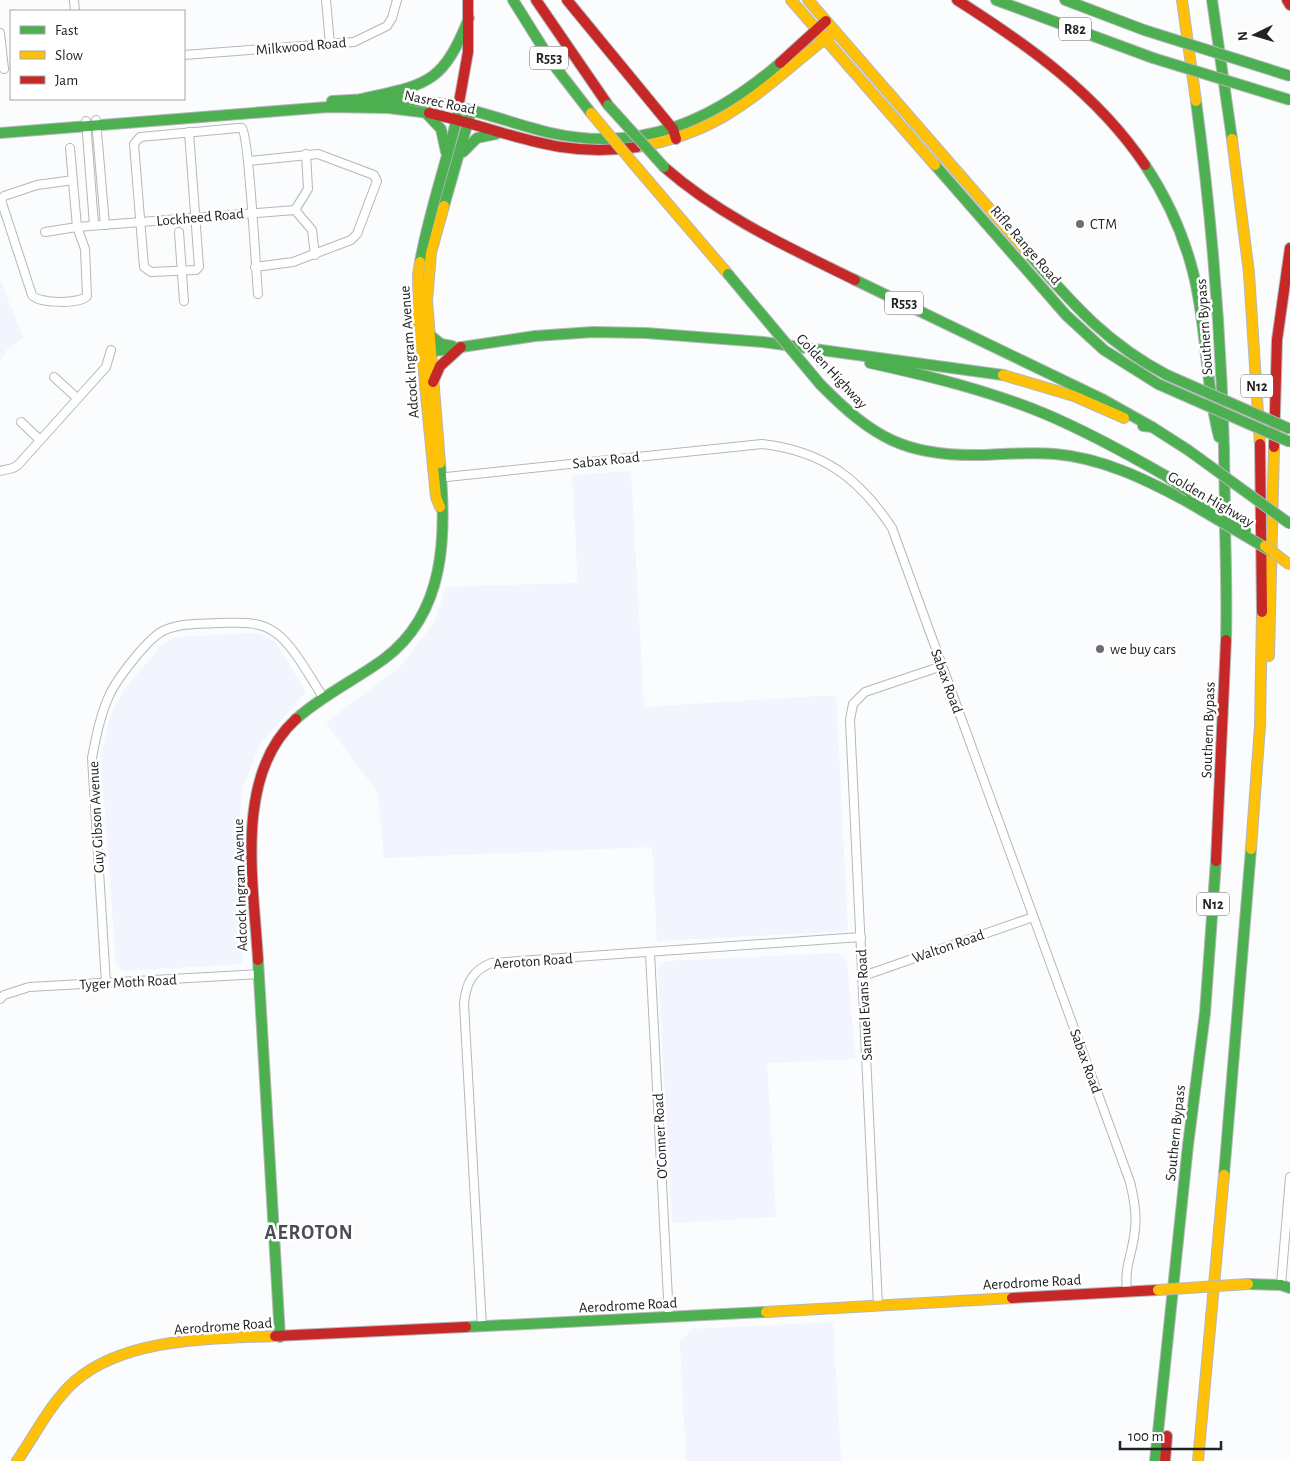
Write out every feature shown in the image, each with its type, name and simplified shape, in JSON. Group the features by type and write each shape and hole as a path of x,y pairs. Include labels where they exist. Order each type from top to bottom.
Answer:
{"main road":[{"name":"Adcock Ingram Avenue","path":"280,1337 252,832 256,791 264,766 279,739 293,721 309,706 380,663 401,644 422,618 438,575 442,538 440,508 436,496 438,478 433,382 418,302 419,266 428,219 457,120 468,52 468,0"},
{"name":"Golden Highway","path":"513,0 553,64 591,113 820,384 857,421 876,434 909,448 952,455 1033,453 1081,458 1122,470 1186,501 1271,551 1290,565"},
{"name":"Golden Highway","path":"536,0 608,105 664,167 690,190 719,211 764,236 1087,392 1152,427 1188,450 1290,524"},
{"path":"567,0 674,134"},
{"name":"Rifle Range Road","path":"791,0 1066,315 1104,350 1158,384 1290,442"},
{"name":"Rifle Range Road","path":"808,0 1079,311 1106,336 1143,363 1290,429"},
{"path":"957,0 1003,29 1089,97 1120,128 1152,175 1177,222 1192,270 1202,318 1213,416 1225,456"},
{"name":"R82","path":"996,0 1153,58 1290,100"},
{"name":"R82","path":"1065,0 1144,30 1290,76"},
{"name":"Southern Bypass","path":"1155,1461 1188,1145 1205,1013 1219,818 1226,626 1225,456 1222,364 1210,204 1182,0"},
{"name":"N12","path":"1198,1461 1237,1026 1260,726 1262,514 1255,348 1240,194 1212,0"},
{"path":"1287,0 1290,5"},
{"path":"796,48 807,30 806,17"},
{"path":"361,99 418,84 436,76 455,52 469,18"},
{"name":"Nasrec Road","path":"0,133 361,99 436,103 555,134 586,137 629,137 674,134 714,111 758,81 826,21"},
{"name":"Nasrec Road","path":"0,128 328,107 403,108 468,122 547,146 583,149 639,147 674,134 718,122 750,102 835,31"},
{"path":"808,53 824,49 838,54"},
{"name":"Adcock Ingram Avenue","path":"438,478 427,352 429,334 427,301 431,253 471,111"},
{"path":"425,112 441,129 447,158"},
{"path":"455,165 466,145 473,139 488,134 509,135"},
{"path":"1260,726 1270,648 1277,340 1290,248"},
{"path":"427,352 535,336 593,332 646,332 703,336 988,372 1021,379 1068,393 1131,422 1152,427"},
{"path":"429,334 441,344 461,347"},
{"path":"433,382 440,366 461,347"},
{"path":"812,350 942,379 1021,404 1100,439 1166,476 1243,528 1271,551"},
{"name":"Aerodrome Road","path":"17,1461 66,1391 87,1372 110,1358 147,1346 280,1337 669,1318 1248,1284 1286,1286"},
{"path":"1165,1461 1170,1379 1168,1350"}],"street":[{"path":"326,0 330,44"},
{"name":"Milkwood Road","path":"185,55 354,42 384,28 390,23 397,0"},
{"path":"0,33 5,69"},
{"path":"91,123 101,174 105,225"},
{"path":"91,123 90,175 94,225"},
{"path":"189,132 199,267 196,270 151,272 146,269 144,264 134,141 140,136 189,132 242,128 245,135 248,161 258,294"},
{"path":"70,148 73,180 77,227 85,249 87,298 82,300 43,302 34,298 1,200 4,196 37,185 73,180"},
{"path":"306,154 308,189 295,210 312,230 315,255"},
{"path":"248,161 318,154 374,175 377,181 354,237 315,255 294,262 255,267"},
{"path":"90,175 101,174"},
{"name":"Lockheed Road","path":"45,232 94,225 295,210"},
{"path":"179,232 184,301"},
{"path":"0,471 16,467 106,367 111,350"},
{"path":"54,377 77,398"},
{"path":"21,422 40,440"},
{"name":"Sabax Road","path":"438,478 756,444 787,448 809,455 827,464 855,483 874,501 892,528 1130,1182 1136,1217 1135,1231 1125,1270 1127,1292"},
{"name":"Guy Gibson Avenue","path":"106,983 92,758 99,724 110,694 140,652 154,636 166,629 183,625 239,622 259,624 280,636 323,698"},
{"name":"Samuel Evans Road","path":"878,1306 850,720 853,704 865,692 942,666"},
{"name":"Walton Road","path":"863,976 1033,917"},
{"name":"Aeroton Road","path":"482,1327 464,1004 467,982 478,968 491,962 650,953 861,937"},
{"name":"O'Conner Road","path":"650,953 669,1318"},
{"name":"Tyger Moth Road","path":"0,999 29,987 259,974"},
{"path":"1286,1286 1290,1177"}],"shaded area":[{"path":"0,279 23,338 8,348 0,361"},
{"path":"631,471 644,707 836,695 848,931 657,941 652,847 384,858 378,793 326,723 402,665 435,621 446,587 578,583 572,475"},
{"path":"257,633 274,640 306,692 261,743 242,789 239,833 245,938 242,964 123,971 116,964 101,757 110,716 125,688 163,644 176,637"},
{"path":"839,953 847,960 855,1059 767,1063 776,1217 672,1223 658,969 665,961"},
{"path":"833,1322 841,1461 686,1461 680,1342 692,1329"}],"traffic: fast":[{"path":"513,0 553,64 591,113"},
{"path":"996,0 1153,58"},
{"path":"1065,0 1144,30"},
{"path":"1212,0 1232,139"},
{"path":"361,99 402,89 430,78 441,69 450,57 469,18"},
{"path":"1144,30 1290,76"},
{"path":"1153,58 1290,100"},
{"path":"332,101 361,99 420,101 475,111 551,133 584,138 615,139 645,135 674,127 702,116 729,101 780,63"},
{"path":"1196,101 1214,260 1221,367 1225,473 1226,640"},
{"path":"608,105 664,167"},
{"path":"0,133 328,107 388,108 429,113"},
{"path":"444,206 471,111"},
{"path":"426,113 441,129 446,152"},
{"path":"420,262 458,114"},
{"path":"463,152 477,138 496,134"},
{"path":"935,165 1066,315 1104,350 1158,384"},
{"path":"1145,165 1174,216 1193,272 1198,292 1214,417 1219,437"},
{"path":"1028,253 1075,305 1108,336 1145,363 1167,375"},
{"path":"728,274 820,384"},
{"path":"855,280 1104,400 1152,427"},
{"path":"422,353 535,336 593,332 646,333 763,342 1003,375"},
{"path":"429,334 441,344 452,346"},
{"path":"870,363 958,384 1022,405 1090,435 1166,476"},
{"path":"1167,375 1290,429"},
{"path":"820,384 839,403 875,431 912,448 956,455 1037,453 1072,456 1123,471 1186,501"},
{"path":"1158,384 1290,442"},
{"path":"1143,426 1152,427 1188,450"},
{"path":"1188,450 1290,524"},
{"path":"296,719 317,702 384,659 405,640 420,619 431,595 438,570 442,544 443,517 440,463"},
{"path":"1166,476 1246,530"},
{"path":"1186,501 1271,551"},
{"path":"1224,1175 1251,849"},
{"path":"1155,1461 1188,1145 1205,1013 1216,861"},
{"path":"258,960 280,1337"},
{"path":"1248,1284 1281,1285 1290,1288"},
{"path":"466,1327 766,1312"}],"traffic: slow":[{"path":"791,0 935,165"},
{"path":"808,0 1028,253"},
{"path":"1182,0 1196,101"},
{"path":"637,147 669,140 722,118 766,87 835,31"},
{"path":"591,113 633,163"},
{"path":"1232,139 1249,273 1260,444"},
{"path":"633,163 728,274"},
{"path":"440,463 427,301 431,253 444,206"},
{"path":"420,262 418,275 419,324 436,497 440,507"},
{"path":"1003,375 1074,396 1124,418"},
{"path":"1269,656 1274,447"},
{"path":"1265,546 1290,565"},
{"path":"1251,849 1260,726 1262,612"},
{"path":"1198,1461 1224,1175"},
{"path":"1158,1290 1248,1284"},
{"path":"766,1312 1012,1298"},
{"path":"17,1461 66,1389 96,1367 119,1356 144,1348 170,1343 275,1336"}],"traffic: jam":[{"path":"458,108 468,52 468,0"},
{"path":"536,0 608,105"},
{"path":"567,0 673,129 676,139"},
{"path":"957,0 1035,53 1083,93 1126,139 1145,165"},
{"path":"1287,0 1290,5"},
{"path":"780,63 826,21"},
{"path":"429,113 556,146 608,150 637,147"},
{"path":"664,167 708,201 732,216 780,243 855,280"},
{"path":"1274,447 1277,340 1290,248"},
{"path":"433,382 440,366 461,347"},
{"path":"1260,444 1262,612"},
{"path":"1216,861 1226,640"},
{"path":"258,960 252,866 252,833 255,801 263,770 276,743 296,719"},
{"path":"1012,1298 1158,1290"},
{"path":"275,1336 466,1327"},
{"path":"1165,1461 1167,1436"}],"place":[{"name":"CTM","path":"1080,224"},
{"name":"we buy cars","path":"1100,649"}],"district":[{"name":"AEROTON","path":"309,1232"}]}
